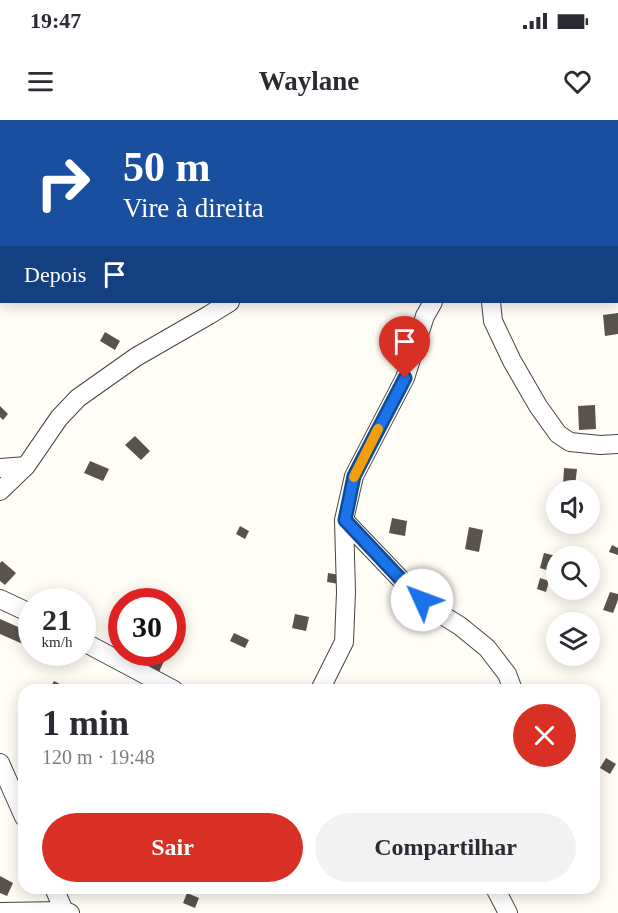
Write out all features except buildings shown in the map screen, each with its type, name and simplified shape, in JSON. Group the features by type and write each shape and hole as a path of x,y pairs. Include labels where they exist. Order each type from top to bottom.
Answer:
{"street":[{"path":"0,491 26,466 59,418 78,398 136,357 228,303"},
{"path":"323,684 344,642 345,520 354,476 405,378 425,316 433,303"},
{"path":"491,303 493,321 512,361 538,406 558,434 570,442 618,444"},
{"path":"0,468 26,466"},
{"path":"345,520 410,589 434,610 460,626 487,648 507,674 511,684"},
{"path":"0,599 18,607"},
{"path":"96,648 163,684"},
{"path":"0,763 18,804"},
{"path":"0,912 67,912 57,894"},
{"path":"498,894 508,913"}],"slow traffic":[{"path":"354,477 378,429"}],"route":[{"path":"405,378 354,476 345,520 422,600"}]}
